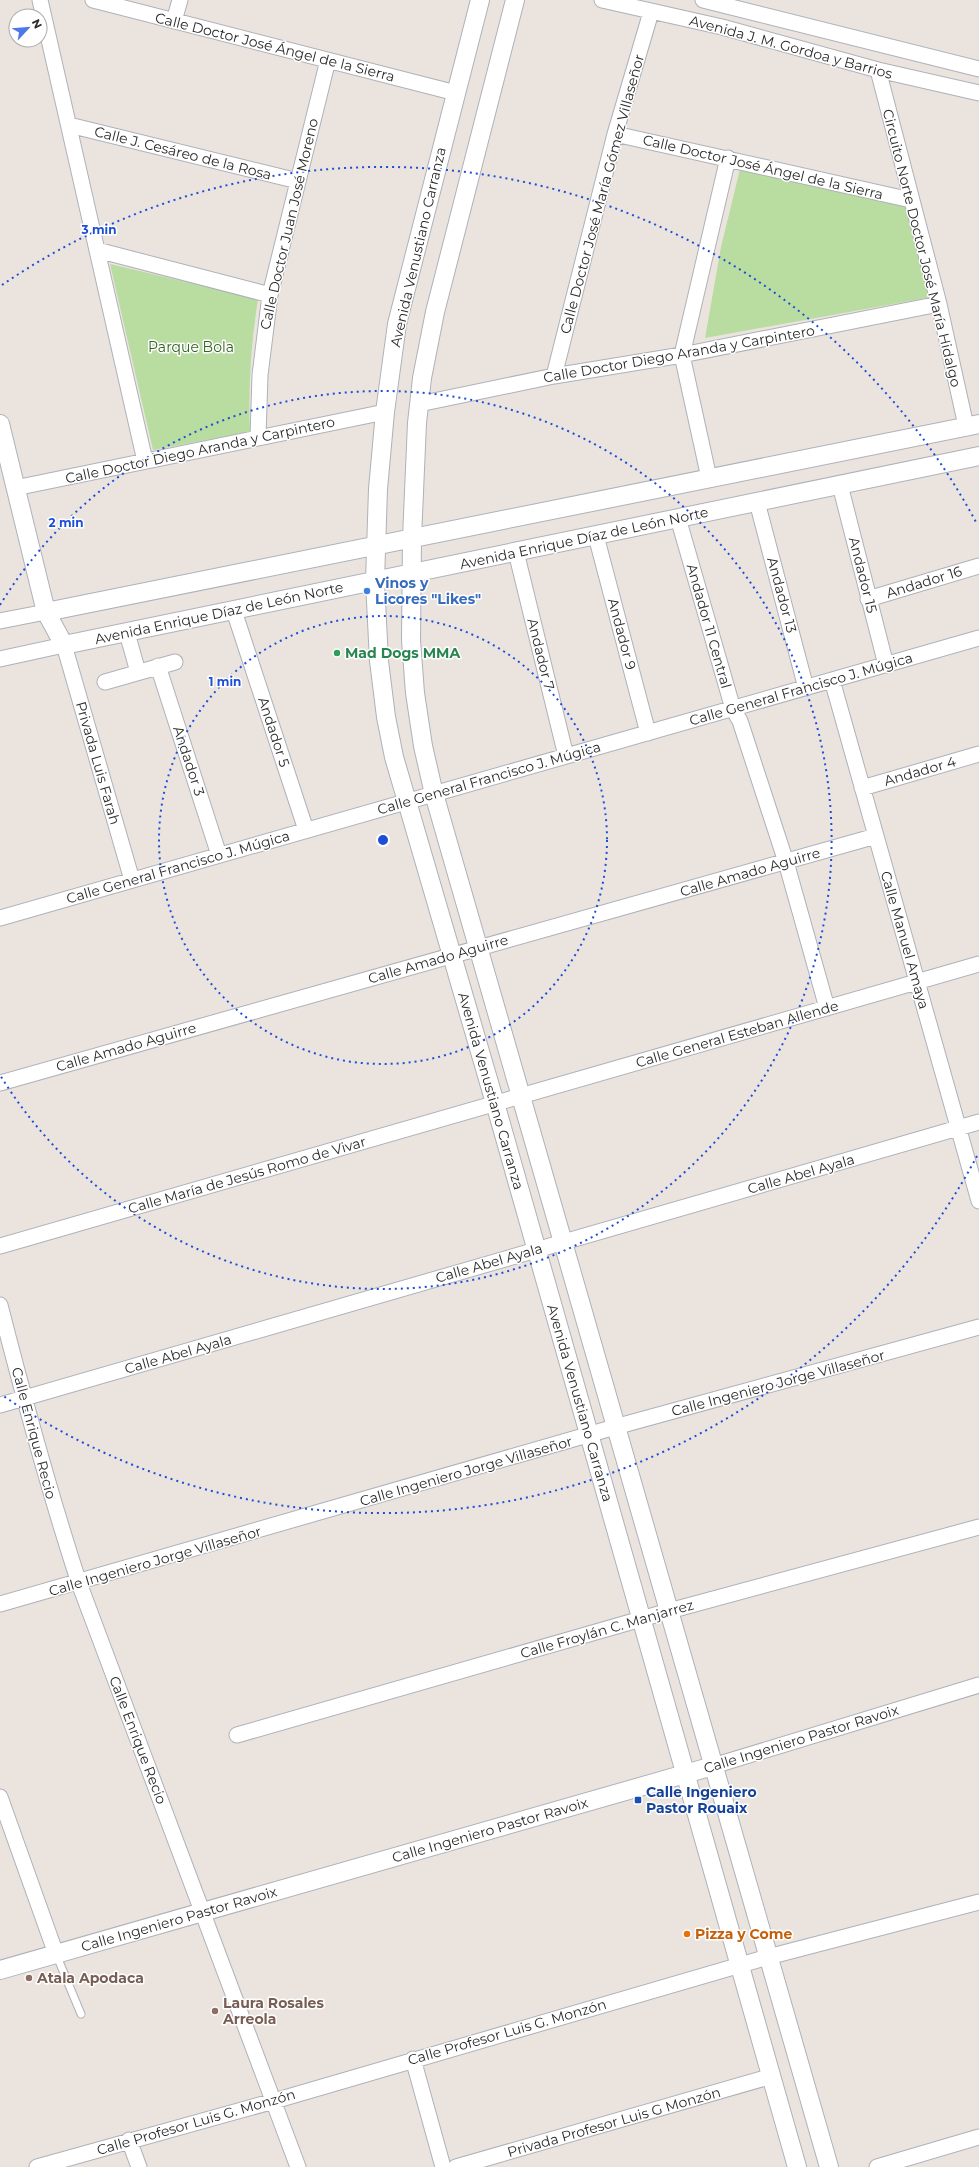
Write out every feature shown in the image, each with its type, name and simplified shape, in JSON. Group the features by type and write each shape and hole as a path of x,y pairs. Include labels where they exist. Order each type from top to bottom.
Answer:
{"street":[{"path":"40,0 145,461"},
{"name":"Calle Doctor José Ángel de la Sierra","path":"94,0 456,93"},
{"path":"174,21 180,0"},
{"name":"Avenida Venustiano Carranza","path":"480,0 397,324 385,412 378,489 375,581 379,661 386,717 394,757 406,802 495,1103 798,2167"},
{"name":"Avenida Venustiano Carranza","path":"515,0 435,312 422,378 419,404 412,538 411,640 414,693 423,746 434,794 477,948 829,2167"},
{"name":"Avenida J. M. Gordoa y Barrios","path":"602,0 722,27 878,70 979,93"},
{"name":"Avenida J. M. Gordoa y Barrios","path":"703,0 727,3 979,69"},
{"path":"722,27 727,3"},
{"name":"Calle Doctor José María Gómez Villaseñor","path":"554,376 615,134 651,12"},
{"name":"Calle Doctor Juan José Moreno","path":"258,438 260,374 270,295 328,60"},
{"name":"Circuito Norte Doctor José María Hidalgo","path":"878,70 911,200 972,425"},
{"name":"Calle J. Cesáreo de la Rosa","path":"68,125 298,181"},
{"name":"Calle Doctor José Ángel de la Sierra","path":"615,134 911,200"},
{"path":"709,478 682,355 728,158"},
{"path":"97,250 270,295"},
{"name":"Calle Doctor Diego Aranda y Carpintero","path":"419,404 554,376 682,355 939,304"},
{"name":"Calle Doctor Diego Aranda y Carpintero","path":"15,488 385,412"},
{"path":"0,424 46,612 64,645"},
{"path":"0,621 972,425"},
{"name":"Avenida Enrique Díaz de León Norte","path":"0,659 979,456"},
{"name":"Andador 15","path":"840,485 886,665"},
{"name":"Andador 13","path":"757,502 806,688"},
{"name":"Andador 11 Central","path":"678,518 733,708 740,721 786,862 827,1008"},
{"name":"Andador 9","path":"596,536 648,733"},
{"name":"Andador 7","path":"516,552 566,756"},
{"name":"Andador 16","path":"868,598 979,566"},
{"name":"Andador 5","path":"234,610 306,830"},
{"path":"127,633 138,672"},
{"name":"Calle General Francisco J. Múgica","path":"0,918 979,638"},
{"name":"Privada Luis Farah","path":"64,645 132,880"},
{"path":"105,682 175,662"},
{"name":"Andador 3","path":"158,666 219,855"},
{"name":"Calle Manuel Amaya","path":"832,680 979,1201"},
{"name":"Andador 4","path":"862,788 979,754"},
{"name":"Calle Amado Aguirre","path":"0,1083 876,836"},
{"name":"Calle General Esteban Allende","path":"495,1103 979,964"},
{"name":"Calle María de Jesús Romo de Vivar","path":"0,1246 495,1103"},
{"name":"Calle Abel Ayala","path":"0,1405 979,1122"},
{"name":"Calle Enrique Recio","path":"0,1305 55,1508 79,1583 298,2167"},
{"name":"Calle Ingeniero Jorge Villaseñor","path":"0,1604 79,1583 616,1427 979,1327"},
{"name":"Calle Froylán C. Manjarrez","path":"237,1735 669,1611 979,1527"},
{"name":"Calle Ingeniero Pastor Ravoix","path":"0,1970 686,1774 979,1685"},
{"path":"0,1798 56,1954"},
{"name":"Calle Profesor Luis G. Monzón","path":"37,2167 129,2140 274,2101 413,2059 768,1957 979,1902"},
{"path":"413,2059 443,2167"},
{"name":"Privada Profesor Luis G Monzón","path":"456,2167 772,2076"},
{"path":"877,2167 979,2137"},
{"path":"129,2140 139,2167"}],"lane":[{"path":"56,1954 81,2014"}],"green space":[{"path":"740,169 909,205 932,297 705,338 721,247"},
{"name":"Parque Bola","path":"110,264 258,299 249,398 250,432 153,450"}],"place":[{"name":"Vinos y Licores \"Likes\"","path":"367,591"},
{"name":"Mad Dogs MMA","path":"337,653"},
{"name":"Calle Ingeniero Pastor Rouaix","path":"638,1800"},
{"name":"Pizza y Come","path":"687,1934"},
{"name":"Atala Apodaca","path":"29,1978"},
{"name":"Laura Rosales Arreola","path":"215,2011"}]}
